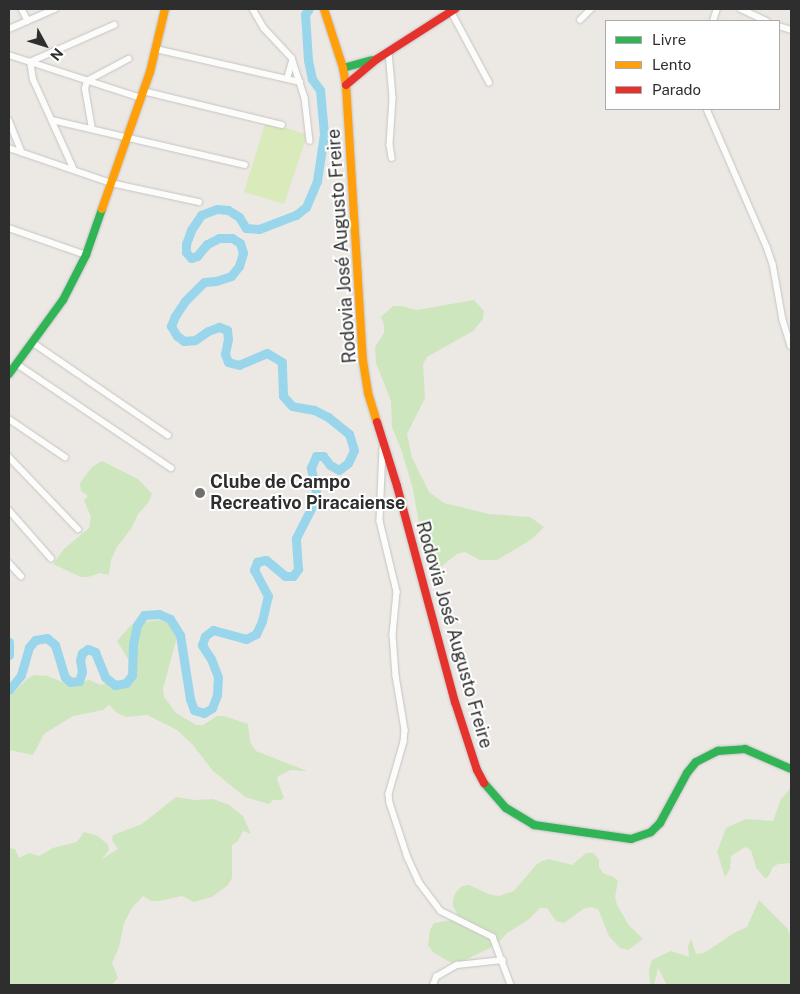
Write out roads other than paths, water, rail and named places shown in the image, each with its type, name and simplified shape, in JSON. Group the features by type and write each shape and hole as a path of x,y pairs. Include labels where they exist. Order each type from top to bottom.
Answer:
{"main road":[{"path":"9,374 13,365 63,300 86,255 142,95 156,49 165,9"},
{"name":"Rodovia José Augusto Freire","path":"325,10 343,68 346,85 354,242 363,361 373,412 384,442 442,657 477,770 488,790 506,808 534,825 565,831 631,839 651,832 660,822 687,773 696,762 718,751 745,749 765,756 791,770"},
{"path":"346,85 377,59 453,10"},
{"path":"343,68 377,59"}],"street":[{"path":"22,9 28,21"},
{"path":"9,29 55,9"},
{"path":"253,9 264,28 290,54 305,98 310,142"},
{"path":"580,20 591,9"},
{"path":"741,9 765,20"},
{"path":"453,10 489,82"},
{"path":"30,62 114,25"},
{"path":"156,49 300,82"},
{"path":"389,52 393,98 390,145 392,158"},
{"path":"9,55 142,95 282,125"},
{"path":"92,129 85,88 87,80 128,59"},
{"path":"30,62 33,80 73,168"},
{"path":"287,79 292,62"},
{"path":"706,110 767,247 773,264 783,320 791,346"},
{"path":"9,120 22,152"},
{"path":"52,120 126,139 245,165"},
{"path":"9,148 73,168 111,183 199,202"},
{"path":"9,228 86,255"},
{"path":"32,342 168,435"},
{"path":"13,365 171,468"},
{"path":"9,419 65,457"},
{"path":"384,442 381,471 380,522 382,538 397,592 393,635 396,676 405,730 404,742 389,794 390,803 408,858 419,882 433,902 452,918 478,928 493,937 512,985"},
{"path":"9,457 78,529"},
{"path":"9,510 51,558"},
{"path":"9,563 21,576"},
{"path":"433,985 436,977 457,965 503,960"}],"waterway":[{"path":"9,690 21,675 29,647 35,640 47,638 55,645 65,677 70,682 79,681 82,672 80,660 82,653 88,649 95,652 105,677 115,685 126,683 132,675 133,644 137,625 144,615 159,614 170,619 180,635 190,699 194,710 204,713 212,708 217,695 218,677 211,659 202,645 205,636 213,630 246,639 256,634 262,621 268,596 254,570 257,562 266,560 285,576 293,576 298,569 296,538 313,505 316,492 311,468 316,456 323,456 330,465 339,470 348,463 354,450 349,434 328,417 314,410 292,406 283,396 282,362 267,353 239,365 228,362 225,354 228,339 227,330 219,327 208,331 195,340 184,341 177,336 171,326 185,301 204,282 216,281 231,276 239,266 243,253 240,243 232,238 219,238 207,244 197,256 191,258 186,252 186,244 191,230 201,215 217,209 228,210 239,217 246,228 259,229 296,215 306,207 317,181 324,134 320,90 312,79 308,60 305,14 309,9"},
{"path":"9,642 9,655"}],"place":[{"name":"Clube de Campo Recreativo Piracaiense","path":"200,493"}]}
